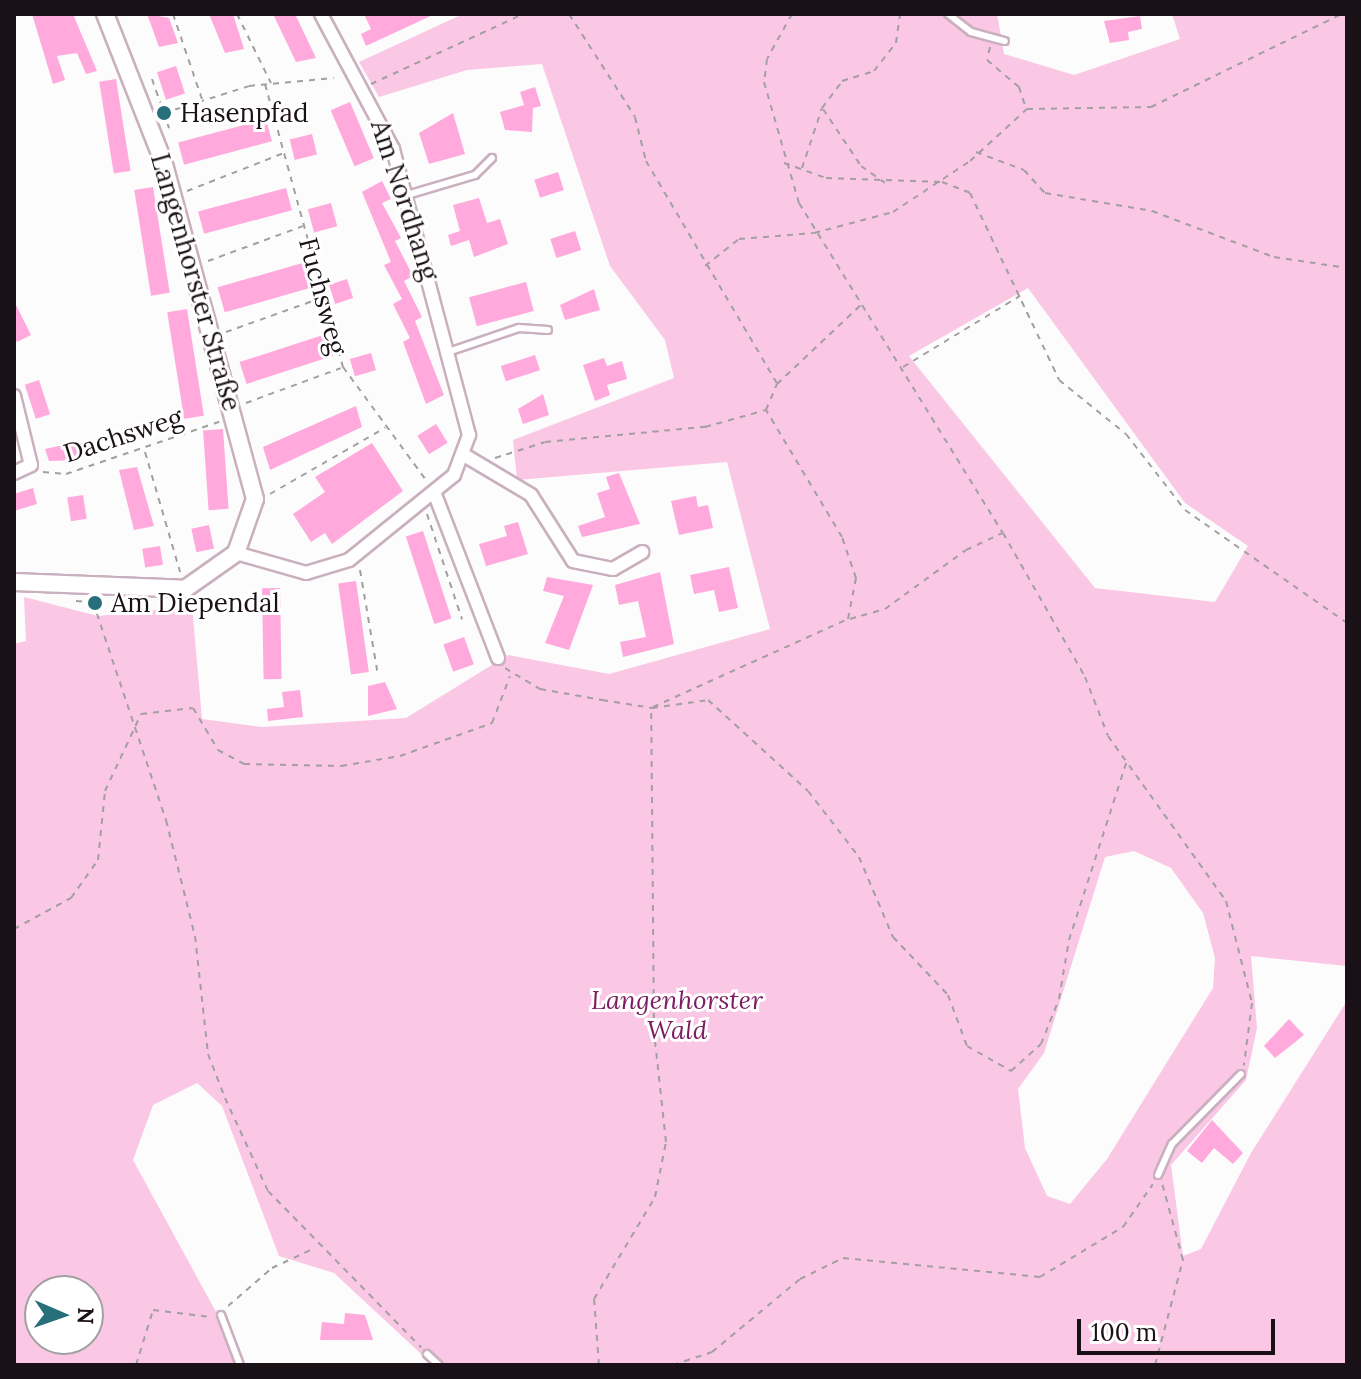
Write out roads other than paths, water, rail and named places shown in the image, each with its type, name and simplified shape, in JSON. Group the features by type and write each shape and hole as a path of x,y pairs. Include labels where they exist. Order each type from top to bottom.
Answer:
{"street":[{"name":"Langenhorster Straße","path":"105,14 163,161 253,482 251,517 236,553"},
{"name":"Am Nordhang","path":"321,14 376,112 407,195 468,412 464,455"},
{"path":"14,396 31,465 14,473"},
{"path":"14,582 90,595 180,591 236,553 306,573 329,569 432,488 464,455 531,495 573,561 613,569 643,552"},
{"path":"432,488 498,658"}],"lane":[{"path":"948,14 992,40 1005,41"},
{"path":"407,195 475,175 492,158"},
{"path":"451,351 519,328 548,330"},
{"path":"1158,1175 1172,1144 1241,1074"},
{"path":"221,1315 240,1365"},
{"path":"427,1354 439,1365"}],"place":[{"name":"Hasenpfad","path":"164,113"},
{"name":"Am Diependal","path":"95,603"}],"park label":[{"name":"Langenhorster Wald","path":"677,1015"}]}
